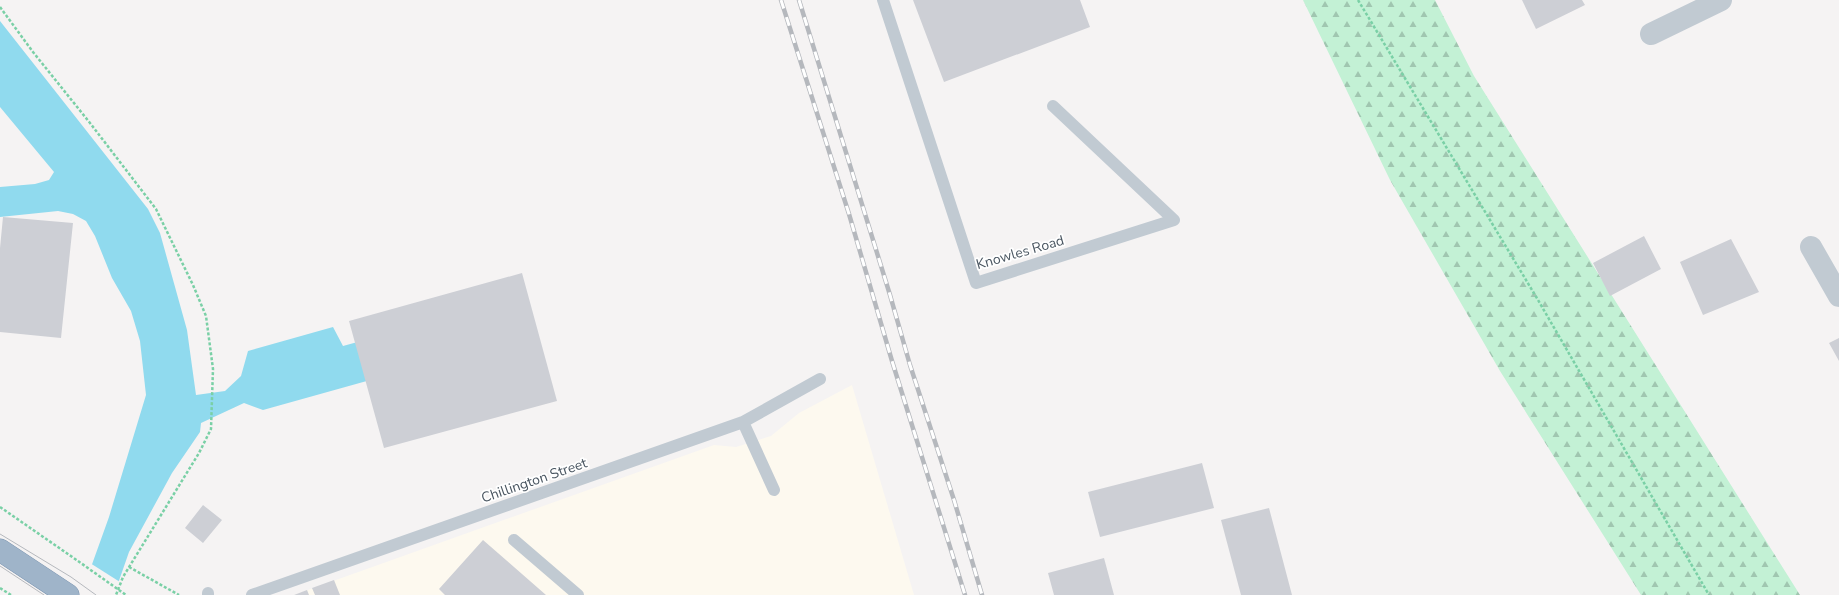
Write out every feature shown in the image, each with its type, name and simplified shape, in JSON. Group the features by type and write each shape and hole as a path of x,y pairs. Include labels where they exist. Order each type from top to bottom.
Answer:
{"highway":[{"path":"0,550 66,593"}],"street":[{"path":"1651,34 1721,0"},
{"path":"1811,247 1839,296"}],"lane":[{"name":"Knowles Road","path":"883,0 976,283 1174,220 1053,106"},
{"name":"Chillington Street","path":"252,595 743,422 820,379"},
{"path":"743,422 774,490"},
{"path":"514,540 578,595"}],"path":[{"path":"1358,0 1534,293 1709,595"},
{"path":"0,7 33,52 156,209 193,284 206,316 213,368 211,429 199,453 123,577 116,595"},
{"path":"0,507 126,595"},
{"path":"129,567 179,595"},
{"path":"0,588 11,595"}],"shaded area":[{"path":"852,385 914,595 294,595 714,445 736,447 771,436 799,413"}],"green space":[{"path":"1303,0 1435,0 1474,76 1800,595 1641,595 1500,371 1390,180"}],"water":[{"path":"0,21 148,209 160,233 187,330 196,395 225,391 241,376 248,351 333,327 343,346 481,308 492,346 263,410 244,403 201,423 200,432 172,473 129,552 114,595 81,595 109,517 146,395 140,341 131,311 112,278 95,236 86,221 73,214 58,211 0,217 0,187 35,184 49,180 54,172 0,107"}],"pier":[{"path":"90,563 120,582 116,595 79,595"}],"building":[{"path":"913,0 1080,0 1090,27 944,82"},
{"path":"1522,0 1582,0 1585,5 1536,29"},
{"path":"3,217 73,223 61,338 0,332 0,248"},
{"path":"1644,236 1661,269 1610,296 1593,263"},
{"path":"1731,239 1759,292 1703,315 1680,262"},
{"path":"522,273 557,401 384,448 349,321"},
{"path":"1839,338 1839,361 1829,343"},
{"path":"1202,463 1214,508 1100,537 1088,492"},
{"path":"203,505 222,520 203,543 185,528"},
{"path":"1269,508 1292,595 1241,595 1221,520"},
{"path":"483,540 546,595 445,595 439,589"},
{"path":"1104,558 1114,595 1054,595 1048,573"},
{"path":"334,580 340,595 315,595 312,588"},
{"path":"307,590 309,595 294,595"}],"tram line":[{"path":"0,534 71,577 96,595"},
{"path":"0,566 44,595"}],"railway":[{"path":"781,0 849,214 892,361 965,595"},
{"path":"799,0 890,295 910,365 954,500 982,595"}]}
